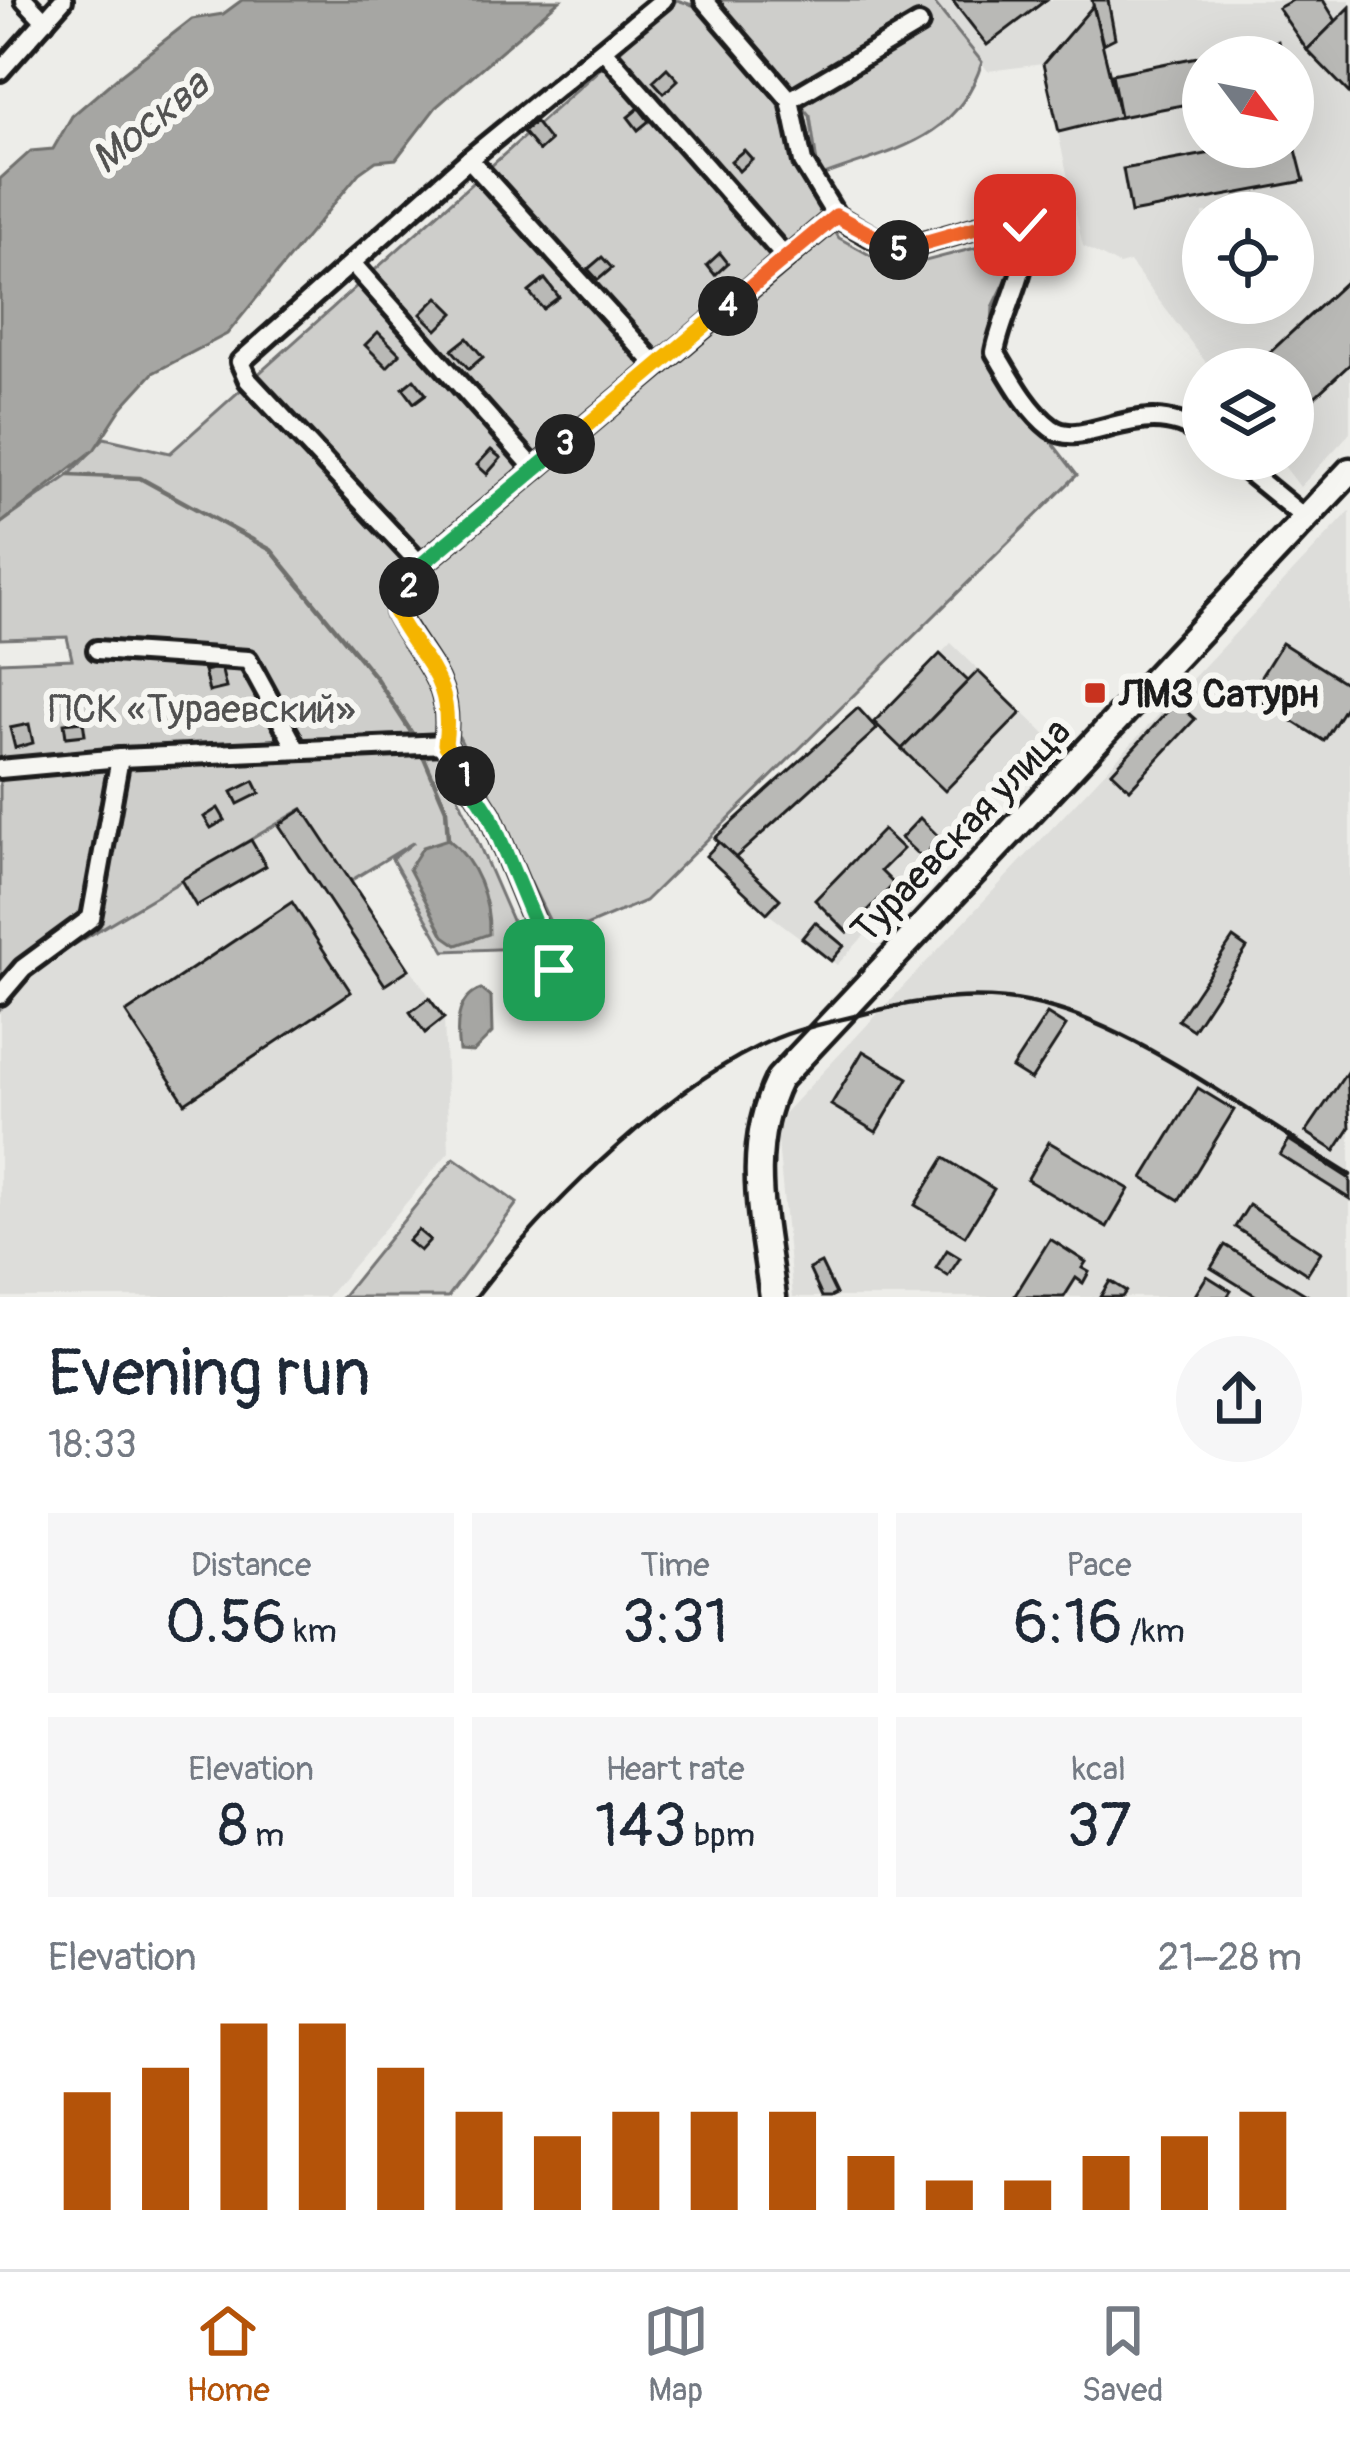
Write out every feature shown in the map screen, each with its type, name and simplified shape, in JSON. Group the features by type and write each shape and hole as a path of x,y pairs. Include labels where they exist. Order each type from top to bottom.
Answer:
{"main road":[{"name":"Тураевская улица","path":"773,1297 756,1171 765,1108 779,1078 1350,471"}],"street":[{"path":"25,0 44,21"},
{"path":"0,71 63,0"},
{"path":"421,565 248,380 240,362 469,160 663,0"},
{"path":"704,0 790,100 803,162 836,216 896,251 1011,218 1025,225 1029,245 1001,317 995,352 1016,388 1053,430 1076,435 1127,420 1166,417 1182,425"},
{"path":"790,100 919,24"},
{"path":"605,52 786,258"},
{"path":"469,160 657,366"},
{"path":"554,970 490,815 445,744 449,712 439,674 395,612 421,565 836,216"},
{"path":"352,263 536,469"},
{"path":"1258,480 1306,519"},
{"path":"97,650 248,660 297,750"},
{"path":"0,769 120,758 445,744"},
{"path":"0,994 23,968 92,918 120,758"}],"shaded area":[{"path":"932,0 1350,0 1350,433 1314,472 1314,348 1195,348 1130,262 1119,265 1083,246 1043,64 988,71"},
{"path":"1350,511 1350,1297 793,1297 776,1122"},
{"path":"951,643 1048,737 837,965 767,913 706,856 719,843 715,838 858,708 875,721"},
{"path":"303,809 444,1018 449,1152 327,1297 0,1297 0,1009 29,971"}],"green space":[{"name":"ПСК «Тураевский»","path":"677,0 708,10 787,116 804,181 839,238 895,269 1013,238 1022,248 993,307 990,362 1077,475 645,901 558,938 459,737 431,734 524,948 445,951 392,859 414,842 350,881 302,809 30,971 0,1009 0,662 72,659 67,637 0,639 0,524 69,475 104,438 170,453"},
{"path":"714,0 932,0 982,62 971,89 938,127 895,150 819,177 810,116"},
{"path":"454,1158 517,1203 448,1297 342,1297"}],"water":[{"name":"Москва","path":"242,0 560,0 436,107 396,159 376,161 359,173 227,334 153,373 122,407 94,450 0,524 0,179 31,151 53,149 72,116 192,19 223,14"},
{"path":"448,839 474,869 489,921 489,934 457,945 444,936 409,869 423,847"},
{"path":"481,989 491,997 492,1033 473,1052 459,1051 462,1007"}],"building":[{"path":"952,0 1046,0 987,45"},
{"path":"1092,0 1108,0 1115,38 1103,44"},
{"path":"1293,0 1323,0 1336,21 1314,43 1314,36 1297,36 1278,8"},
{"path":"1093,6 1120,117 1059,132 1043,64"},
{"path":"1350,7 1350,94 1314,57 1314,43"},
{"path":"1182,60 1182,105 1120,117 1112,74"},
{"path":"667,68 678,80 664,93 653,81"},
{"path":"639,108 649,121 638,130 628,117"},
{"path":"535,122 550,141 539,151 523,132"},
{"path":"744,150 752,159 739,171 731,161"},
{"path":"1182,158 1182,168 1301,168 1304,181 1245,192 1182,192 1182,204 1131,213 1123,169"},
{"path":"720,253 728,263 715,275 707,265"},
{"path":"602,257 612,268 598,280 588,269"},
{"path":"1350,278 1350,364 1314,397 1314,348 1275,348 1300,324 1314,324 1314,311"},
{"path":"545,279 559,297 543,309 529,292"},
{"path":"438,297 454,313 437,330 421,314"},
{"path":"378,332 400,354 387,367 365,345"},
{"path":"467,338 483,357 469,369 452,350"},
{"path":"414,379 426,394 414,403 403,388"},
{"path":"491,450 501,458 487,474 477,465"},
{"path":"1282,643 1350,686 1350,700 1324,741 1250,694"},
{"path":"940,654 968,681 902,749 874,722"},
{"path":"221,667 226,688 209,692 204,671"},
{"path":"978,671 1021,713 945,791 902,749"},
{"path":"1176,702 1195,719 1130,789 1112,772"},
{"path":"858,708 877,729 734,859 715,838"},
{"path":"83,721 85,735 66,737 64,723"},
{"path":"29,724 33,743 15,748 10,728"},
{"path":"254,781 260,793 238,804 232,792"},
{"path":"218,808 225,820 211,828 204,817"},
{"path":"303,809 409,969 385,985 279,825"},
{"path":"920,818 940,838 922,858 901,838"},
{"path":"883,830 903,849 881,871 894,884 847,932 815,900"},
{"path":"251,840 266,866 196,906 181,880"},
{"path":"719,842 780,899 767,913 706,856"},
{"path":"292,902 351,992 185,1103 126,1013"},
{"path":"815,922 844,946 831,961 802,938"},
{"path":"1233,938 1247,948 1193,1030 1178,1020"},
{"path":"429,998 444,1018 425,1033 410,1012"},
{"path":"1047,1014 1066,1026 1031,1080 1012,1068"},
{"path":"863,1051 908,1078 876,1132 831,1105"},
{"path":"1347,1072 1350,1128 1335,1151 1306,1132"},
{"path":"1198,1088 1234,1110 1179,1200 1143,1178"},
{"path":"1289,1140 1350,1179 1350,1199 1280,1155"},
{"path":"1049,1142 1129,1189 1107,1227 1027,1180"},
{"path":"944,1158 994,1189 965,1236 915,1205"},
{"path":"1249,1205 1321,1252 1307,1274 1235,1227"},
{"path":"418,1230 430,1240 420,1251 408,1241"},
{"path":"1050,1239 1086,1262 1082,1268 1089,1272 1083,1283 1076,1278 1064,1297 1014,1297"},
{"path":"1225,1245 1310,1297 1258,1297 1211,1268"},
{"path":"947,1250 960,1258 948,1276 936,1268"},
{"path":"821,1263 836,1294 830,1297 822,1297 809,1269"},
{"path":"1207,1276 1231,1291 1227,1297 1194,1297"},
{"path":"1110,1281 1126,1291 1122,1297 1100,1297"}],"waterway":[{"path":"69,475 140,478 271,550 376,678 415,738"},
{"path":"420,748 446,809 448,839"}],"railway":[{"path":"476,1297 576,1184 702,1079 787,1034 913,1003 1009,999 1091,1022 1206,1083 1350,1175"}],"place":[{"name":"ЛМЗ Сатурн","path":"1095,693"}],"route":[{"path":"554,970 490,815 445,744 449,712 439,674 395,612 421,565 836,216 896,251 1011,218 1025,225"}]}
